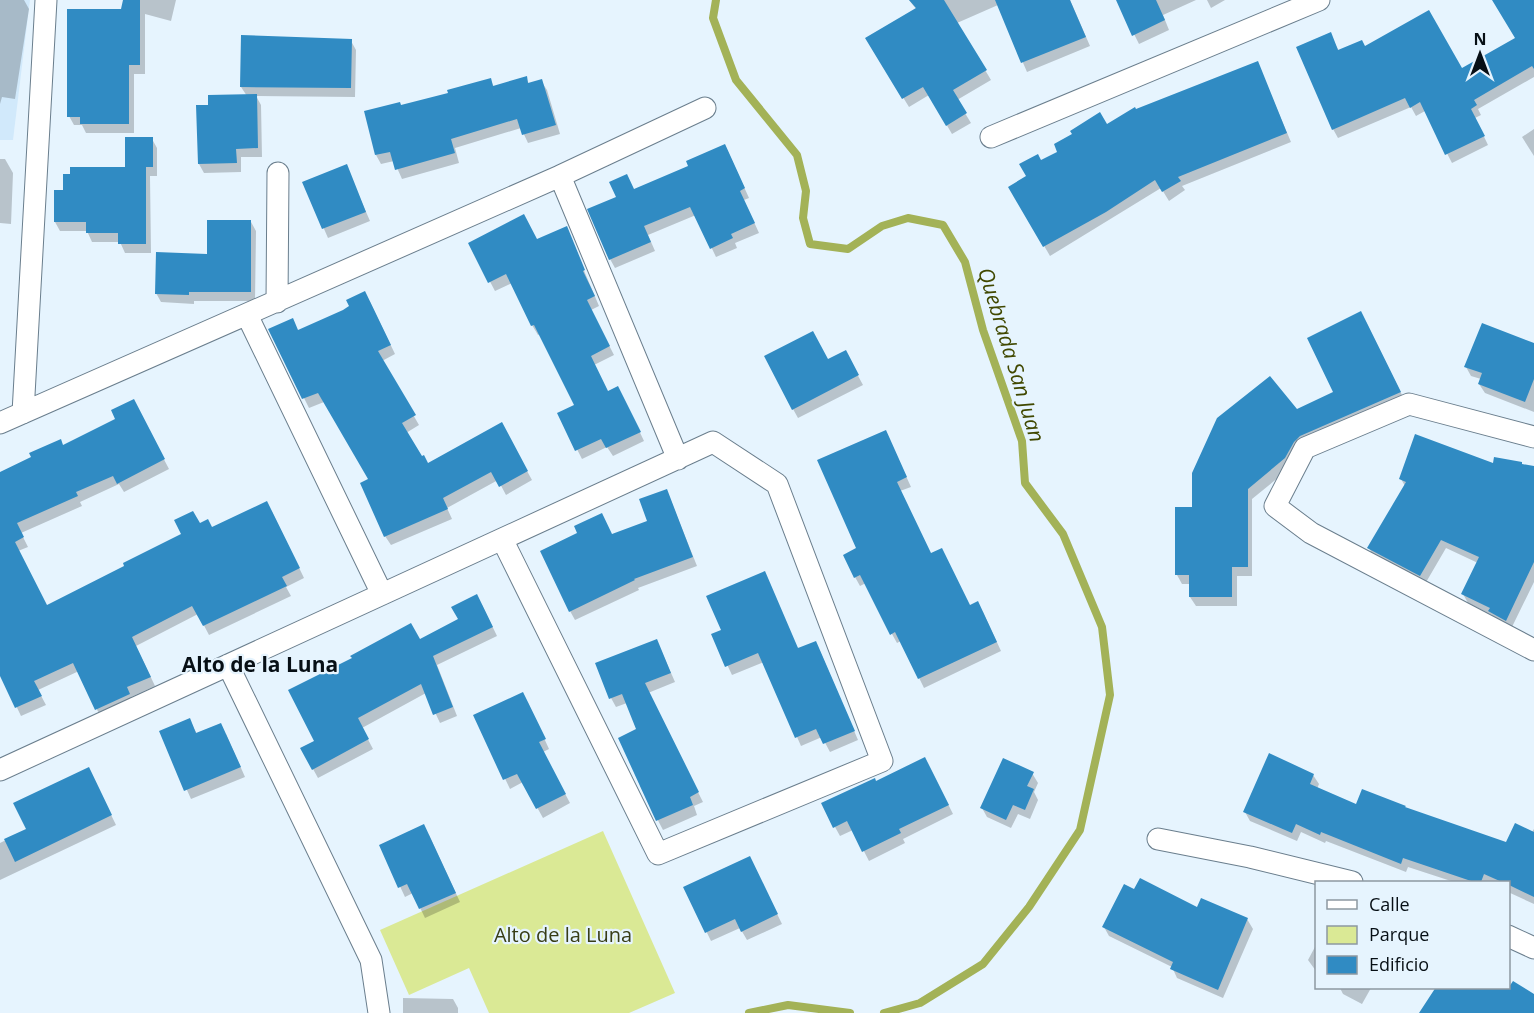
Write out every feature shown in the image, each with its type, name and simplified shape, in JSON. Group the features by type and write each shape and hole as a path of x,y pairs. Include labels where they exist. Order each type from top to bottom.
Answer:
{"street":[{"path":"22,413 46,0"},
{"path":"990,137 1319,0"},
{"path":"0,423 560,176 705,108"},
{"path":"277,302 278,173"},
{"path":"560,176 678,459"},
{"path":"247,315 382,594"},
{"path":"1534,437 1409,404 1305,448 1275,506 1311,533 1534,650"},
{"path":"0,770 382,594 502,539 678,459 713,442 777,484 882,761 658,854 502,539"},
{"path":"228,665 371,960 380,1013"},
{"path":"1158,839 1250,856 1348,881"},
{"path":"1510,936 1534,948"}],"shaded area":[{"path":"0,0 30,0 13,140 0,140"}],"green space":[{"name":"Alto de la Luna","path":"603,831 675,993 629,1013 489,1013 469,968 409,995 380,930"}],"building":[{"path":"123,0 140,0 140,65 129,65 129,124 80,124 80,117 67,117 67,9 121,9"},
{"path":"909,0 944,0 987,70 953,90 967,113 946,126 923,87 902,99 865,38 916,8"},
{"path":"995,0 1070,0 1086,37 1021,63"},
{"path":"1116,0 1156,0 1165,20 1132,36"},
{"path":"1492,0 1534,0 1534,69 1532,66 1474,100 1477,105 1471,109 1485,136 1445,155 1420,102 1410,108 1405,98 1332,130 1296,47 1331,32 1338,50 1362,40 1365,46 1429,10 1462,68 1515,38"},
{"path":"241,35 352,39 351,88 240,87"},
{"path":"1258,61 1287,133 1178,177 1181,181 1162,192 1155,180 1106,212 1043,247 1008,187 1026,176 1019,164 1038,154 1041,160 1057,152 1054,144 1072,134 1070,131 1100,112 1107,124 1135,107 1136,109"},
{"path":"527,76 528,83 542,79 556,125 522,135 517,119 451,139 455,153 395,170 390,152 375,155 364,111 400,102 401,105 448,93 447,90 491,78 493,86"},
{"path":"257,94 258,148 236,149 237,163 198,164 196,105 208,105 208,95"},
{"path":"125,137 153,137 153,167 146,167 146,244 118,244 118,233 86,233 86,222 54,222 54,190 63,190 63,174 70,174 70,167 125,167"},
{"path":"725,144 745,188 740,191 755,223 731,234 733,238 710,249 690,207 644,226 651,242 609,260 587,209 616,197 609,182 627,174 634,189 688,166 686,161"},
{"path":"347,164 366,212 322,229 302,182"},
{"path":"524,214 537,239 567,226 585,270 583,271 595,296 587,300 610,346 591,356 608,391 618,386 641,432 606,448 601,439 575,451 557,413 574,405 534,325 531,326 506,274 488,283 468,243"},
{"path":"207,220 251,220 251,292 155,294 156,252 207,254"},
{"path":"365,291 391,345 378,351 416,415 402,423 428,463 502,422 528,471 499,487 491,472 443,498 448,509 384,537 360,483 368,479 318,393 302,399 268,329 293,318 298,330 343,310 349,306 346,300"},
{"path":"1361,311 1401,392 1300,436 1285,458 1248,489 1248,567 1232,567 1232,597 1189,597 1189,575 1175,575 1175,507 1192,507 1192,473 1217,418 1270,376 1297,409 1333,392 1307,338"},
{"path":"1482,323 1534,343 1534,379 1525,402 1478,384 1482,373 1464,367"},
{"path":"813,331 828,359 846,350 859,375 792,410 764,356"},
{"path":"134,399 165,459 117,484 113,476 76,492 78,496 17,523 24,537 15,542 47,605 181,534 174,520 193,511 200,523 208,519 212,527 267,501 300,568 282,577 287,586 203,626 192,606 132,637 151,677 127,687 130,694 95,710 73,663 34,681 42,696 15,708 0,676 0,472 31,457 29,453 61,439 63,445 115,419 111,410"},
{"path":"886,430 907,477 897,482 931,553 942,548 970,605 978,601 997,642 918,679 895,632 890,635 860,575 854,578 843,555 856,548 817,460"},
{"path":"1415,434 1493,463 1494,457 1534,466 1534,562 1506,621 1488,611 1490,608 1461,594 1479,557 1441,540 1420,576 1367,548 1406,482 1399,479"},
{"path":"667,489 693,557 634,579 569,612 540,551 577,533 574,526 602,513 612,534 647,521 639,499"},
{"path":"765,571 798,648 816,641 855,731 823,744 816,729 795,738 758,653 725,667 711,634 721,630 706,596"},
{"path":"477,594 493,627 433,656 453,707 433,715 421,684 358,718 369,739 312,770 300,748 314,741 288,690 352,658 350,656 411,623 420,639 458,619 451,607"},
{"path":"657,639 671,673 645,683 699,792 690,797 693,805 656,821 618,738 636,729 622,694 609,699 595,663"},
{"path":"523,692 546,739 539,742 566,794 536,809 517,774 503,780 473,715"},
{"path":"190,718 196,733 221,723 241,767 184,791 159,731"},
{"path":"1269,753 1314,774 1310,784 1356,804 1362,789 1405,807 1506,842 1515,823 1534,832 1534,897 1510,885 1510,881 1500,881 1484,874 1481,881 1471,881 1403,858 1401,864 1321,832 1320,835 1296,824 1292,833 1243,812"},
{"path":"925,757 949,805 899,829 901,833 862,852 847,821 833,828 821,803 875,778 876,781"},
{"path":"1003,758 1034,772 1027,786 1034,789 1025,810 1013,805 1006,820 980,808"},
{"path":"89,767 112,815 15,862 4,839 26,829 13,803"},
{"path":"424,824 456,893 419,909 407,884 398,888 379,845"},
{"path":"750,856 778,914 741,932 735,919 705,933 683,887"},
{"path":"1140,878 1197,907 1201,898 1248,918 1218,990 1170,969 1173,962 1102,927 1124,884 1134,889"},
{"path":"1513,981 1534,994 1534,1013 1419,1013 1435,989 1510,989"}],"waterway":[{"name":"Quebrada San Juan","path":"716,0 713,18 736,80 797,155 806,191 803,218 810,244 848,249 882,226 908,218 943,225 965,262 983,330 1022,441 1025,483 1063,534 1102,627 1110,695 1080,830 1029,907 983,964 920,1003 884,1013"},
{"name":"Quebrada San Juan","path":"749,1013 788,1005 850,1013"}],"district":[{"name":"Alto de la Luna","path":"260,665"}]}
